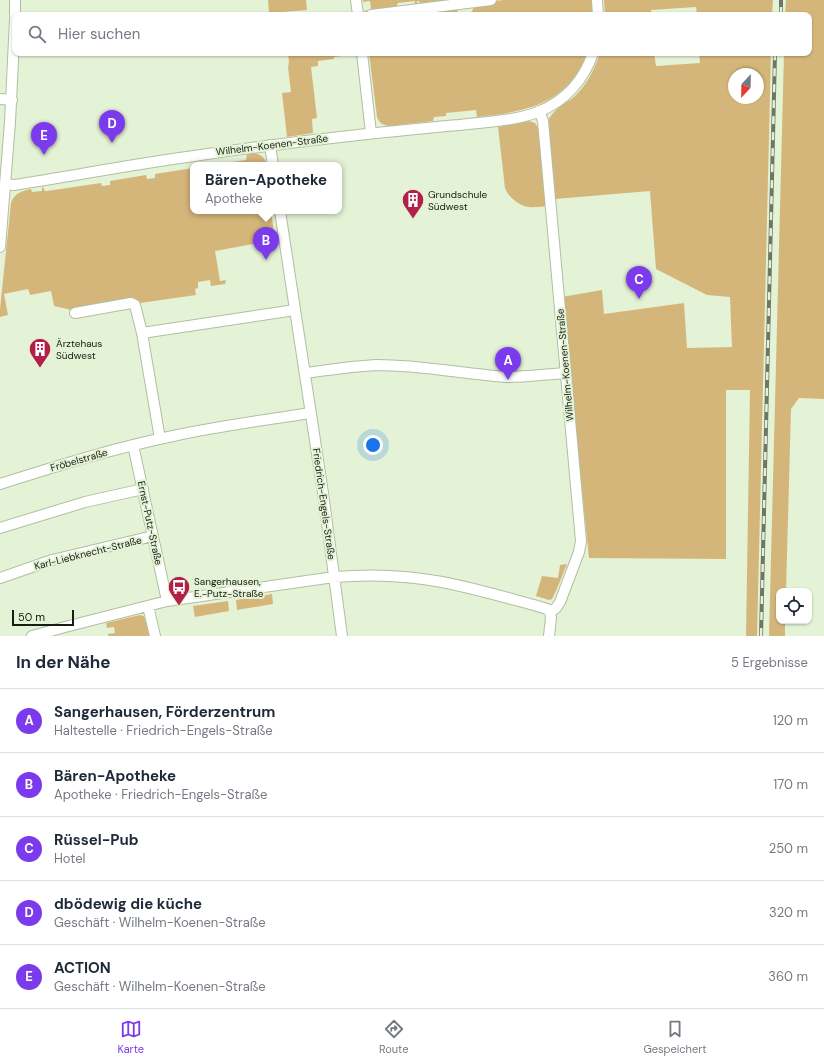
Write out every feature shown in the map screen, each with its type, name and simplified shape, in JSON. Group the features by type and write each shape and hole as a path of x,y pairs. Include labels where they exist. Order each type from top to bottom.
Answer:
{"street":[{"path":"15,0 15,12"},
{"path":"356,0 358,12"},
{"path":"395,12 491,0"},
{"path":"597,0 598,12"},
{"path":"0,247 12,100 14,56"},
{"path":"362,56 371,133"},
{"name":"Wilhelm-Koenen-Straße","path":"6,184 14,185 270,145 371,133 489,122 519,117 539,111 558,101 574,87 584,73 592,56"},
{"path":"0,99 12,100"},
{"name":"Wilhelm-Koenen-Straße","path":"539,111 543,121 581,544 559,603 556,608 550,612"},
{"path":"270,145 273,162"},
{"name":"Friedrich-Engels-Straße","path":"280,214 311,413 342,636"},
{"path":"76,313 131,303 136,305 160,438"},
{"path":"142,333 295,310"},
{"path":"305,373 353,366 379,365 508,376 566,373"},
{"name":"Fröbelstraße","path":"0,484 110,450 160,438 311,413"},
{"name":"Ernst-Putz-Straße","path":"133,445 167,601"},
{"path":"0,528 85,502 143,488"},
{"name":"Karl-Liebknecht-Straße","path":"0,578 52,560 153,536"},
{"path":"32,636 65,626 167,601 334,577 361,575 389,576 441,582 547,609 550,612 551,618 549,636"},
{"path":"148,606 155,636"}],"shaded area":[{"path":"268,0 306,0 307,10 269,12"},
{"path":"363,0 479,0 420,7 419,1 417,1 418,7 413,8 415,1 398,3 395,10 380,12 364,12 371,10 370,1 363,2"},
{"path":"504,0 592,0 592,12 472,12 476,3"},
{"path":"604,0 773,0 772,12 697,12 696,7 651,10 651,12 605,12"},
{"path":"786,0 824,0 824,399 799,398 791,409 786,588 776,588 776,624 785,624 785,636 769,636 784,56 812,56 812,12 785,12"},
{"path":"453,6 458,12 425,12"},
{"path":"288,56 342,56 334,57 334,59 318,61 318,66 311,67 317,118 312,119 313,133 287,137 282,93 291,92 288,67"},
{"path":"369,56 586,56 579,70 569,84 557,94 528,108 477,117 476,110 446,113 446,116 434,117 433,121 389,126 379,121 377,117"},
{"path":"599,56 654,56 656,66 700,63 699,56 771,56 757,636 746,636 750,390 726,390 726,559 589,558 562,297 602,290 604,314 684,303 687,348 732,347 730,297 707,295 656,269 650,191 555,199 548,121 556,110 575,96 590,76"},
{"path":"529,121 535,123 539,129 543,176 549,206 532,207 522,205 512,198 505,188 498,127"},
{"path":"247,154 258,154 262,156 266,162 232,162 246,160"},
{"path":"190,168 190,214 271,214 275,240 215,251 220,281 226,280 225,284 211,286 210,280 198,282 198,288 195,289 196,295 140,303 134,300 76,311 54,306 51,291 30,295 28,289 4,294 8,315 0,317 11,203 16,195 31,189 32,192 42,191 42,187 45,191 47,191 101,183 102,186 110,185 110,181 146,175 147,179 155,178 155,174"},
{"path":"567,564 552,599 549,600 536,596 542,576 558,578 560,565"},
{"path":"272,594 273,604 237,610 236,600"},
{"path":"228,601 229,611 195,617 193,606"},
{"path":"140,615 144,616 150,636 108,636 108,634 115,633 114,627 107,628 106,623"}],"railway":[{"path":"781,0 781,12"},
{"path":"761,636 775,56"}],"place":[{"name":"dbödewig die küche","path":"112,143"},
{"name":"ACTION","path":"44,155"},
{"name":"Grundschule Südwest","path":"413,220"},
{"name":"Bären-Apotheke","path":"266,260"},
{"name":"Rüssel-Pub","path":"639,299"},
{"name":"Ärztehaus Südwest","path":"40,368"},
{"name":"Sangerhausen, Förderzentrum","path":"508,380"},
{"name":"Sangerhausen, E.-Putz-Straße","path":"179,606"}]}
